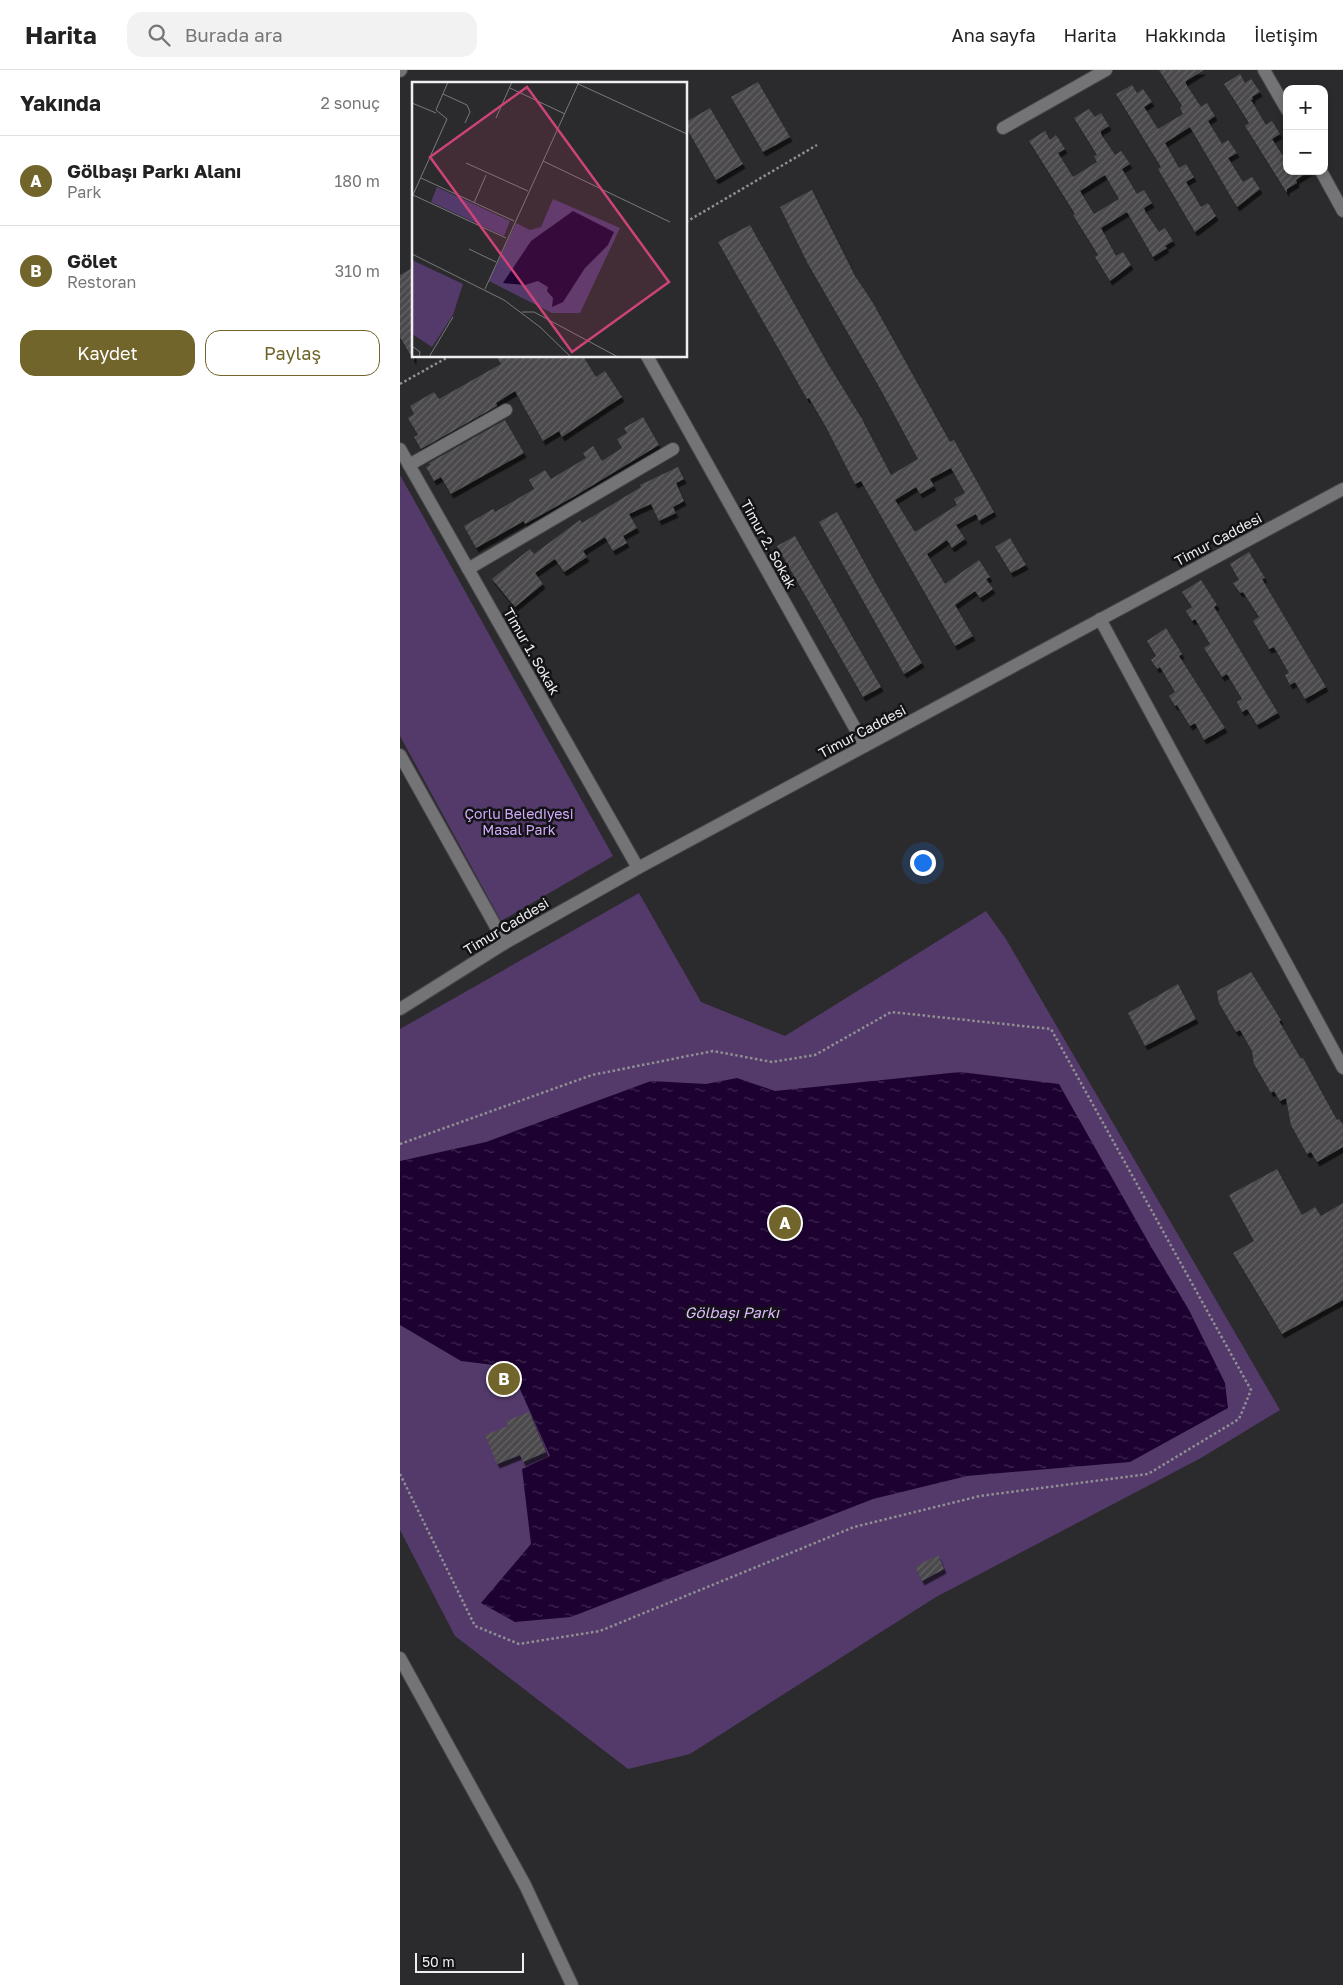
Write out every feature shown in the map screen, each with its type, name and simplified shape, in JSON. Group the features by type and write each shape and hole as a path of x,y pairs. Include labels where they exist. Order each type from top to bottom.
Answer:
{"street":[{"path":"1004,128 1106,70"},
{"path":"1264,70 1283,103"},
{"path":"1323,175 1343,211"},
{"name":"Timur 2. Sokak","path":"647,358 865,746"},
{"path":"409,465 506,410"},
{"name":"Timur 1. Sokak","path":"400,449 638,868"},
{"path":"468,569 673,449"},
{"name":"Timur Caddesi","path":"400,1009 504,943 638,868 1343,489"},
{"path":"1100,620 1343,1068"},
{"path":"400,755 504,943"},
{"path":"400,1658 525,1885 572,1985"}],"path":[{"path":"688,221 817,145"},
{"path":"400,384 446,358"},
{"path":"400,1144 592,1075 713,1052 772,1062 815,1054 890,1012 1051,1029 1251,1390 1239,1419 1148,1474 980,1496 854,1527 600,1631 519,1644 475,1626 400,1474"}],"green space":[{"name":"Çorlu Belediyesi Masal Park","path":"400,475 613,856 501,921 400,736"},
{"path":"639,893 701,1002 785,1036 986,911 1006,939 1280,1410 1201,1458 936,1597 690,1754 628,1769 455,1636 400,1530 400,1029"}],"water":[{"name":"Gölbaşı Parkı","path":"960,1072 1059,1084 1189,1310 1225,1383 1228,1408 1130,1462 967,1476 873,1499 571,1617 515,1622 481,1603 531,1544 522,1469 550,1456 510,1367 461,1361 400,1325 400,1161 486,1142 651,1081 706,1084 737,1078 775,1091"}],"building":[{"path":"1159,70 1204,70 1186,81 1186,84 1201,107 1207,103 1215,116 1208,121 1222,144 1228,140 1237,153 1228,158 1243,182 1252,177 1260,189 1237,207 1190,127 1165,143 1179,168 1186,164 1194,177 1186,182 1201,207 1208,203 1216,216 1195,232 1158,169 1161,167 1116,94 1132,85 1137,93 1143,89 1152,102 1144,107 1158,129 1183,114 1180,108 1182,106"},
{"path":"1240,74 1245,83 1251,79 1260,92 1252,97 1253,99 1251,100 1266,125 1272,121 1280,134 1272,139 1283,156 1283,175 1304,175 1296,180 1297,183 1287,189 1287,193 1245,126 1249,123 1224,84"},
{"path":"758,82 790,137 763,152 731,97"},
{"path":"710,108 743,164 716,180 688,131 688,121"},
{"path":"1089,109 1095,117 1101,113 1109,126 1101,131 1101,134 1115,155 1121,151 1130,164 1122,169 1137,194 1144,190 1152,203 1144,208 1145,211 1159,232 1165,228 1173,241 1165,246 1167,248 1153,257 1127,212 1101,228 1116,256 1123,252 1131,265 1110,281 1095,257 1098,255 1073,215 1075,214 1029,141 1045,131 1050,140 1056,135 1065,149 1058,153 1073,177 1097,162 1094,156 1097,155 1074,118","holes":["1105,175 1119,199 1094,214 1080,191"]},
{"path":"812,190 855,276 873,303 950,442 954,440 994,512 979,521 976,514 956,525 965,539 952,548 947,540 927,554 945,584 979,560 990,577 986,579 993,589 980,598 975,591 955,605 973,636 955,646 861,481 855,484 826,427 809,398 807,399 718,242 750,225 828,364 862,419 891,475 918,459 882,392 808,264 780,207","holes":["951,468 965,493 954,499 957,505 915,532 895,500 916,487 920,494 934,486 930,479"]},
{"path":"412,268 412,358 400,337 400,275"},
{"path":"497,358 584,358 596,377 605,371 622,397 562,437 559,431 543,441 515,391 496,403 497,406 421,449 414,437 418,435 408,418 414,414 410,406 434,392 439,399 501,364"},
{"path":"643,417 659,445 575,496 525,524 524,521 476,548 464,526 493,509 495,512 534,489 529,480 545,470 551,479 586,458 583,453 593,446 602,461 622,448 617,439 627,433 624,428"},
{"path":"505,420 524,453 451,494 441,477 434,481 426,467 430,465 429,463"},
{"path":"678,467 684,479 676,483 684,501 673,507 676,513 659,521 651,504 629,514 637,528 623,536 627,543 613,551 605,537 583,551 587,557 564,572 555,559 535,573 543,584 515,607 492,579 530,549 534,554 580,520 582,523 641,487 640,485"},
{"path":"837,512 922,663 904,674 819,522"},
{"path":"795,536 881,687 863,697 777,546"},
{"path":"1010,538 1026,565 1011,573 995,547"},
{"path":"1249,552 1265,578 1262,579 1326,687 1305,699 1295,682 1290,685 1285,675 1289,673 1274,647 1269,649 1253,621 1259,617 1243,592 1240,593 1233,583 1239,580 1230,564"},
{"path":"1201,580 1217,605 1214,607 1278,713 1257,725 1247,709 1242,712 1237,702 1242,699 1227,674 1222,677 1204,648 1210,644 1195,619 1192,621 1186,611 1192,607 1182,592"},
{"path":"1166,628 1182,654 1179,656 1225,728 1204,740 1195,723 1190,726 1177,705 1175,706 1169,696 1175,692 1160,667 1157,669 1151,660 1156,656 1147,641"},
{"path":"1251,972 1281,1020 1279,1021 1301,1059 1303,1058 1337,1120 1339,1119 1343,1125 1343,1147 1317,1162 1311,1152 1307,1154 1291,1125 1286,1098 1280,1101 1274,1091 1271,1093 1254,1064 1252,1051 1240,1030 1236,1032 1219,1003 1217,991"},
{"path":"1178,984 1196,1019 1145,1046 1128,1013"},
{"path":"1277,1169 1302,1215 1315,1207 1321,1216 1343,1203 1343,1300 1282,1334 1233,1253 1254,1241 1229,1195"},
{"path":"529,1412 546,1452 523,1462 520,1455 497,1464 485,1435 508,1426 506,1421"},
{"path":"938,1555 944,1569 922,1581 915,1567"}],"place":[{"name":"Gölbaşı Parkı Alanı","path":"785,1223"},
{"name":"Gölet","path":"504,1379"}]}
